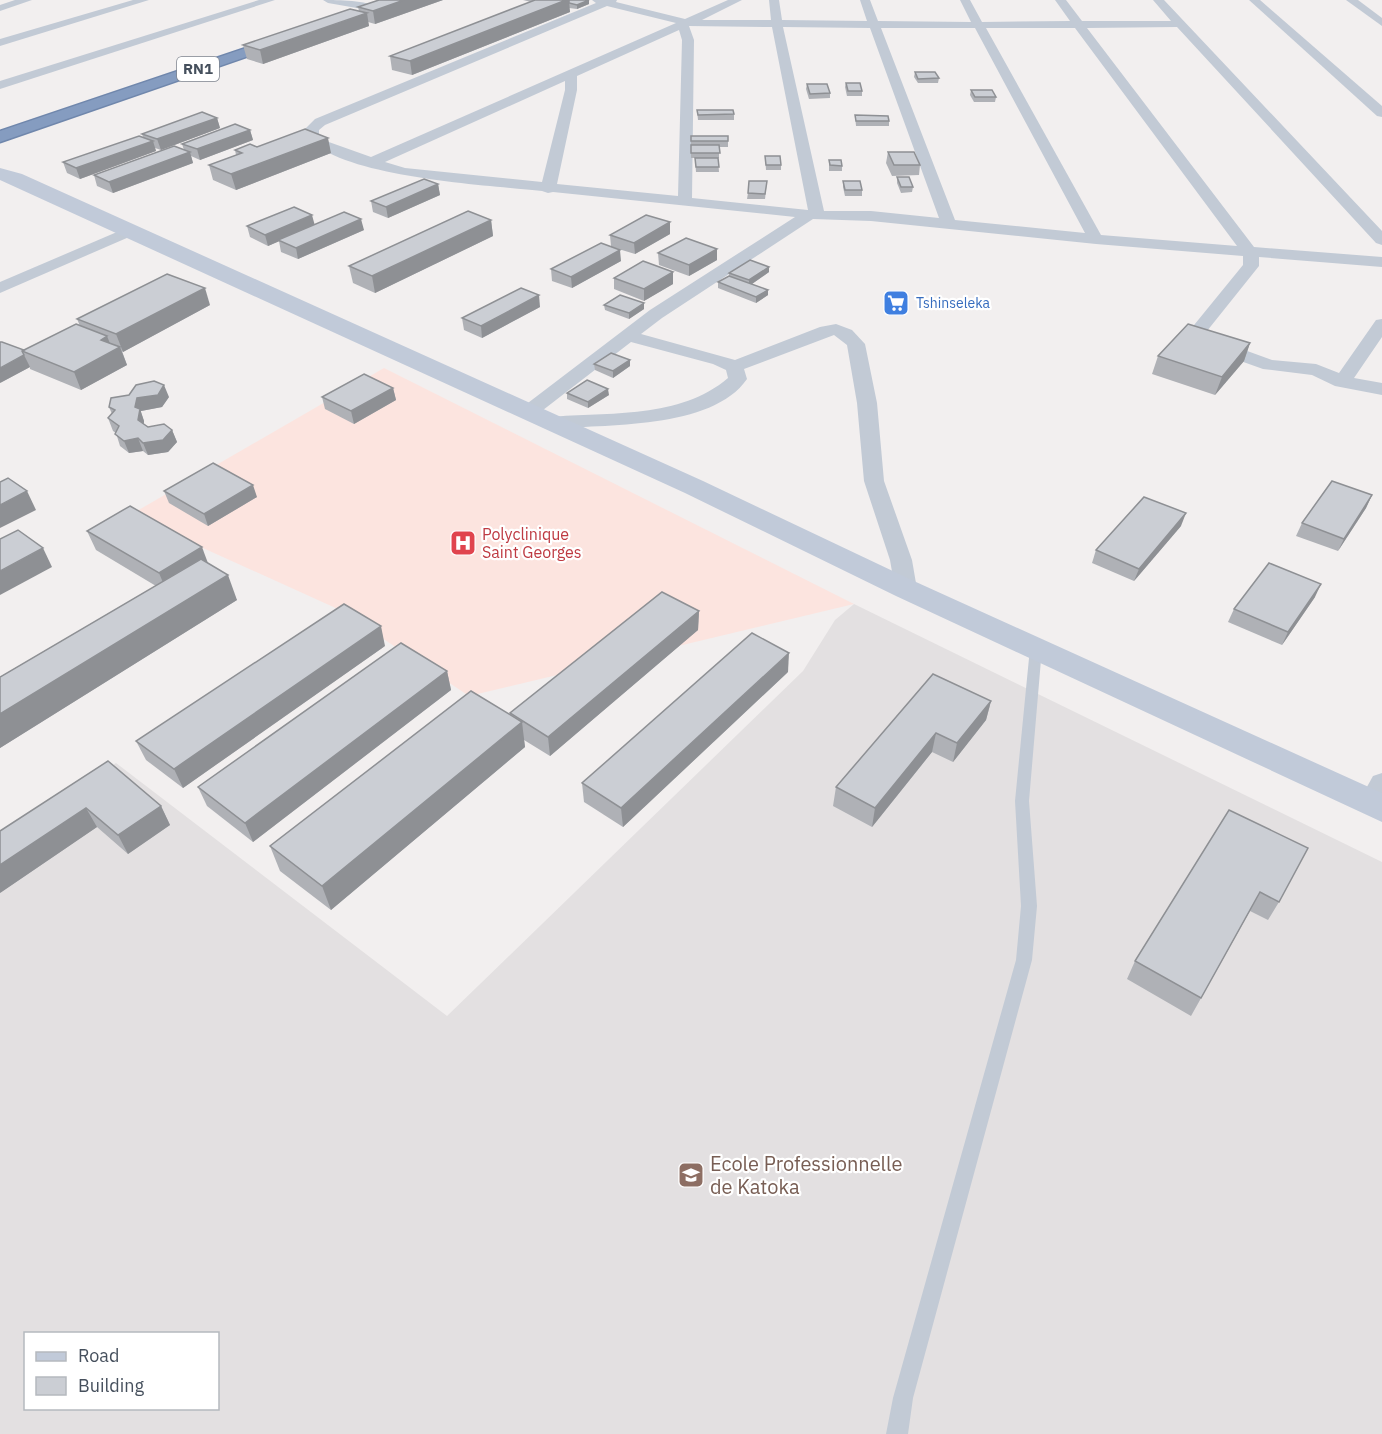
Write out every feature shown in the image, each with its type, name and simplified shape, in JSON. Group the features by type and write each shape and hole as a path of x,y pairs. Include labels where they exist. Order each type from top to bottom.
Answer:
{"highway":[{"path":"340,19 379,6"},
{"name":"RN1","path":"0,137 306,31"}],"street":[{"path":"0,8 27,0"},
{"path":"0,44 144,0"},
{"path":"0,85 270,0"},
{"path":"328,0 379,6"},
{"path":"370,163 571,76 737,0"},
{"path":"774,0 780,46 814,214"},
{"path":"865,0 949,225"},
{"path":"965,0 1096,239"},
{"path":"1060,0 1252,258 1251,266 1209,316 1199,330 1196,339 1269,365 1316,370 1342,382 1382,389"},
{"path":"1158,0 1382,240"},
{"path":"1254,0 1382,113"},
{"path":"1351,0 1382,23"},
{"path":"1180,24 686,24 605,1 320,122 312,129 312,135 321,144 370,163 436,177 814,214 871,216 1096,239 1382,262"},
{"path":"685,202 688,56 686,24"},
{"path":"548,189 571,90 571,76"},
{"path":"0,174 15,178 399,351 538,418 724,501 906,589 1036,648 1379,798"},
{"path":"538,418 629,336 679,298 814,214"},
{"path":"0,288 131,231"},
{"path":"1342,382 1382,324"},
{"path":"629,336 719,360 734,367 826,331 836,329 846,334 856,344 867,403 874,481 901,560 906,589"},
{"path":"538,418 613,419 675,411 730,389 738,379 734,367"}],"lane":[{"path":"897,1434 903,1398 1024,960 1029,906 1022,801 1036,648"}],"shaded area":[{"name":"Polyclinique Saint Georges","path":"384,368 854,604 469,696 340,610 130,515"},
{"name":"Ecole Professionnelle de Katoka","path":"854,604 1382,862 1382,1434 0,1434 0,841 116,763 447,1016 803,671 835,620"}],"building":[{"path":"379,0 404,0 373,11 358,7"},
{"path":"535,0 566,0 410,61 390,56"},
{"path":"569,0 589,0 577,5 569,3"},
{"path":"350,9 367,13 260,50 243,45"},
{"path":"915,72 935,72 939,78 918,79"},
{"path":"846,83 860,83 862,91 848,91"},
{"path":"807,84 827,84 830,93 810,94"},
{"path":"971,90 992,90 996,97 975,97"},
{"path":"697,110 733,110 734,114 698,115"},
{"path":"202,112 217,118 157,139 142,134"},
{"path":"855,115 888,116 889,121 856,121"},
{"path":"235,124 250,130 197,149 182,144"},
{"path":"305,129 328,138 231,174 209,165 242,153 235,150 250,144 257,147"},
{"path":"139,136 153,141 76,168 63,162"},
{"path":"691,136 728,136 728,141 691,141"},
{"path":"691,145 719,145 720,153 691,153"},
{"path":"174,146 190,152 109,182 94,175"},
{"path":"888,152 914,152 920,165 894,165"},
{"path":"765,156 780,156 781,165 766,165"},
{"path":"695,158 718,158 719,167 696,167"},
{"path":"829,160 841,160 842,166 830,165"},
{"path":"897,177 909,177 913,187 901,187"},
{"path":"424,179 438,184 386,207 371,201"},
{"path":"749,181 767,181 765,194 748,193"},
{"path":"843,181 860,181 862,190 845,190"},
{"path":"294,207 312,215 265,235 247,226"},
{"path":"468,211 491,220 372,276 349,266"},
{"path":"344,212 361,219 296,248 278,240"},
{"path":"646,215 670,222 634,243 610,235"},
{"path":"686,238 717,249 689,265 658,253"},
{"path":"601,243 620,250 571,277 551,269"},
{"path":"750,260 769,267 749,280 729,273"},
{"path":"643,261 673,272 644,289 614,278"},
{"path":"167,274 205,288 116,334 77,319"},
{"path":"729,276 768,290 756,297 718,282"},
{"path":"521,288 539,295 481,326 462,318"},
{"path":"620,295 644,303 629,313 604,305"},
{"path":"76,324 107,336 101,340 120,347 74,372 22,351"},
{"path":"1188,324 1250,343 1222,377 1158,356"},
{"path":"0,342 24,350 22,351 24,355 0,368"},
{"path":"611,353 630,360 613,371 594,364"},
{"path":"364,374 393,388 351,411 322,397"},
{"path":"587,380 608,389 588,402 567,393"},
{"path":"154,381 164,385 158,395 137,398 135,407 140,409 138,420 148,427 164,424 172,430 163,440 143,443 138,438 124,441 115,434 119,426 108,418 115,410 109,407 111,398 129,395 136,385"},
{"path":"213,463 253,485 204,514 164,491"},
{"path":"8,478 27,491 0,505 0,482"},
{"path":"1332,481 1372,495 1344,539 1302,523"},
{"path":"1144,497 1186,513 1139,569 1096,550"},
{"path":"130,506 202,547 159,573 87,531"},
{"path":"18,530 43,548 0,571 0,539"},
{"path":"201,559 228,575 0,714 0,677"},
{"path":"1269,563 1321,584 1288,632 1234,609"},
{"path":"662,592 699,611 548,737 510,713"},
{"path":"344,604 381,626 174,769 136,741"},
{"path":"752,633 789,653 621,808 582,783"},
{"path":"401,643 447,671 245,823 198,787"},
{"path":"933,674 991,701 957,743 936,733 875,808 836,787"},
{"path":"471,691 522,722 322,886 270,846"},
{"path":"108,761 161,806 118,835 86,808 0,865 0,831"},
{"path":"1229,810 1308,848 1279,902 1260,892 1201,998 1135,961"}],"place":[{"name":"Tshinseleka","path":"896,303"},
{"name":"Polyclinique Saint Georges","path":"463,543"},
{"name":"Ecole Professionnelle de Katoka","path":"691,1175"}]}
